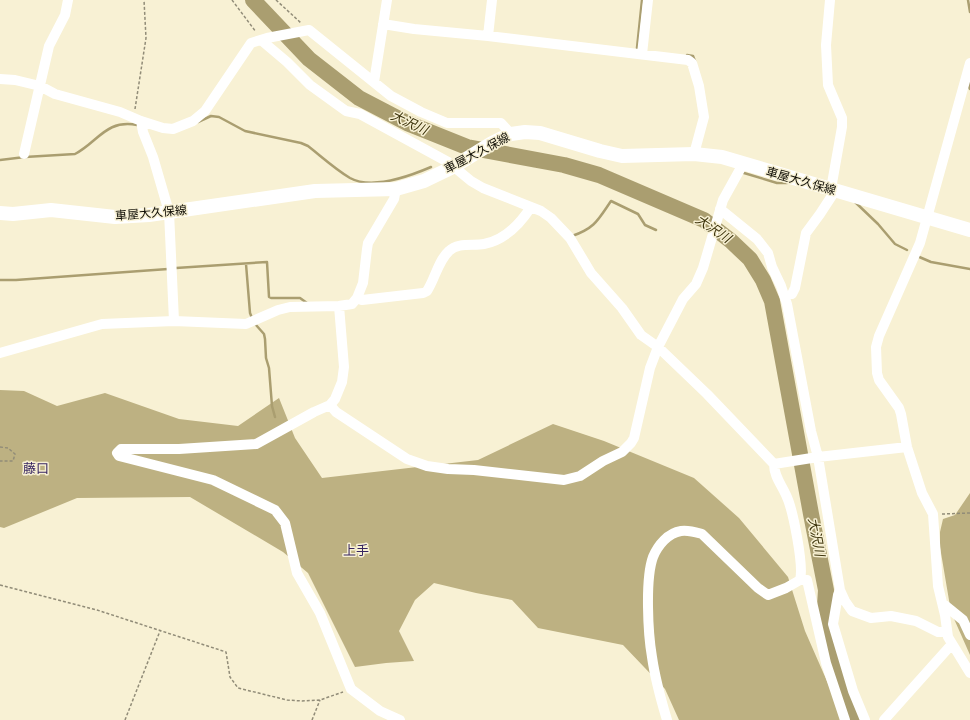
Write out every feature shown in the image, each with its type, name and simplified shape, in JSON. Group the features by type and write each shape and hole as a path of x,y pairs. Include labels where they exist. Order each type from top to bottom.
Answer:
{"main road":[{"name":"車屋大久保線","path":"0,213 12,214 51,210 115,217 149,215 315,191 396,189 424,181 509,135 525,132 540,133 622,156 694,154 722,157 970,230"}],"street":[{"path":"24,154 49,46 65,15 68,0"},
{"path":"374,82 387,0"},
{"path":"488,36 492,0"},
{"path":"642,52 648,0"},
{"path":"792,294 795,288 806,233 820,214 833,190 842,127 842,118 828,85 826,45 830,0"},
{"path":"383,24 414,29 642,52 688,60 692,63 699,86 704,117 694,154"},
{"path":"0,79 15,80 40,86 55,94 120,112 137,120 163,128 174,129 199,118 250,44 264,39 307,30 391,96 421,112 447,123 501,123 509,135"},
{"path":"264,39 310,85 346,111 360,114 456,165 471,181 483,188 541,211 551,218 570,238 591,273 622,308 641,335 658,347 779,463"},
{"path":"970,63 920,243 879,336 876,347 877,373 879,380 899,408 907,447 922,493 934,514 938,586 948,637 970,673"},
{"path":"137,120 153,157 169,212 174,321"},
{"path":"330,405 336,412 407,459 427,466 564,480 580,476 603,461 622,452 631,444 637,431 650,368 658,347 683,299 696,284 704,268 723,200 743,164"},
{"path":"0,353 102,324 174,321 246,324 290,306 339,306 352,304 357,298 364,283 368,243 394,199 396,189"},
{"path":"357,298 362,300 423,293 427,291 449,250 459,246 483,244 495,241 522,221 531,207"},
{"path":"719,212 757,239 768,253 772,267 784,294 840,590 845,601 852,611 871,618 891,616 916,621 938,632 947,632"},
{"path":"339,306 344,367 342,382 335,399 330,405 314,412 256,444 179,449 121,449 117,453 119,456 213,480 275,510 285,523 297,573 320,613 351,689 380,711 400,720"},
{"path":"779,463 815,457 907,447"},
{"path":"779,463 774,473 787,496 790,506 802,563 802,574 800,580"},
{"path":"667,720 652,658 649,629 650,573 653,557 661,543 671,535 680,531 691,531 702,534 758,588 768,595 786,588 800,580 807,580 826,663 846,720"},
{"path":"840,590 833,624 853,691 865,720"},
{"path":"942,603 963,620 970,635"},
{"path":"884,720 952,644"}],"path":[{"path":"137,120 146,38 144,0"},
{"path":"232,0 264,39"},
{"path":"276,0 307,30"},
{"path":"0,447 8,448 15,454 13,461 0,461"},
{"path":"934,518 942,514 970,513"},
{"path":"0,585 97,610 226,652 230,677 238,688 287,700 320,700 351,689"},
{"path":"125,720 160,631"},
{"path":"312,720 320,700"}],"shaded area":[{"path":"0,390 24,391 57,406 105,393 179,419 238,426 279,398 295,438 322,478 478,460 553,424 604,441 694,478 739,518 788,577 805,631 844,720 679,720 665,689 623,645 538,628 512,600 434,583 415,600 399,631 414,661 355,667 308,573 283,552 190,497 77,498 4,528 0,527"},
{"path":"970,493 970,655 951,612 940,547 940,532 943,519 955,515"}],"waterway":[{"name":"大沢川","path":"253,0 309,59 359,98 407,123 467,147 564,165 599,175 704,220 731,241 750,259 763,280 772,301 826,590 824,621 834,664 855,720"},
{"path":"638,50 642,0"},
{"path":"968,0 970,12"},
{"path":"687,55 693,56 695,61"},
{"path":"970,82 970,89"},
{"path":"198,122 211,116 219,117 245,131 301,143 308,146 350,178 369,183 402,178 431,167"},
{"path":"0,160 75,154 110,128 117,125 137,125"},
{"path":"744,173 777,183 787,183"},
{"path":"572,236 586,230 595,223 611,201 638,214 645,225 656,230"},
{"path":"855,202 878,224 895,244 907,250"},
{"path":"917,256 931,262 970,269"},
{"path":"176,268 267,262 269,297 300,298 307,303"},
{"path":"246,264 250,313 252,318"},
{"path":"0,280 168,269"},
{"path":"256,325 264,334 266,358 269,368 272,406 275,417"}],"district":[{"name":"藤口","path":"36,469"},
{"name":"上手","path":"356,551"}]}
